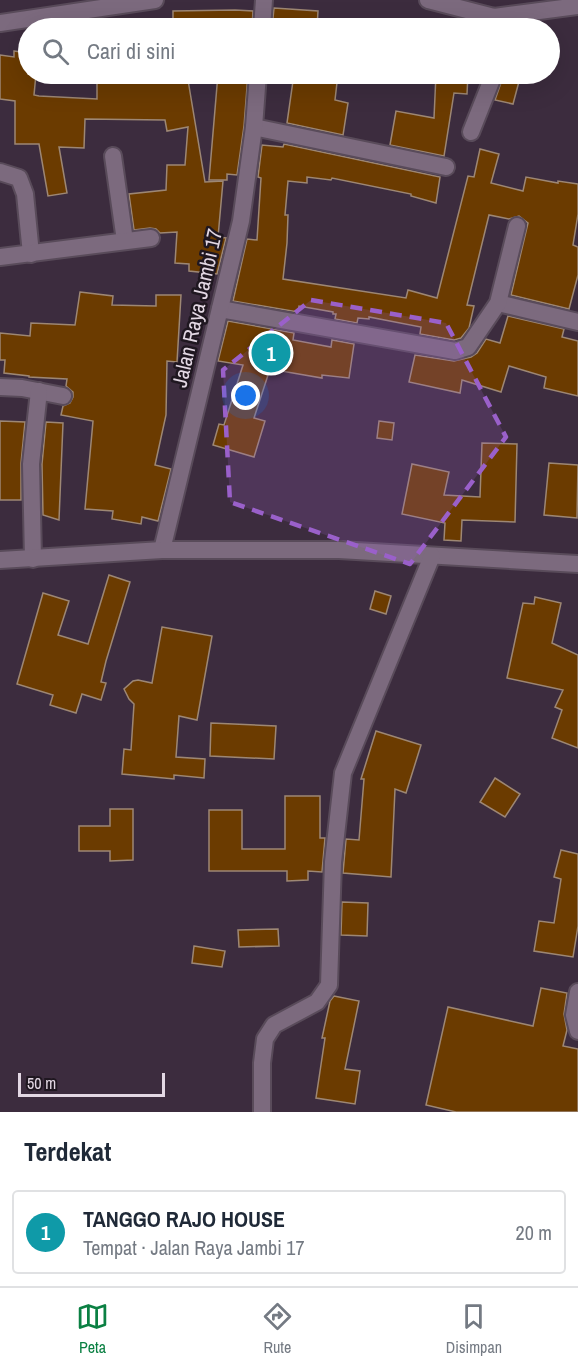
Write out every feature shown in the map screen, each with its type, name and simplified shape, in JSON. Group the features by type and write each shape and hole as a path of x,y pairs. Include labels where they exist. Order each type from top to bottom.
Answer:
{"street":[{"path":"34,18 156,0"},
{"path":"263,18 264,0"},
{"path":"428,0 480,18"},
{"path":"519,18 578,6"},
{"path":"0,23 18,20"},
{"name":"Jalan Raya Jambi 17","path":"162,550 241,221 254,128 257,84"},
{"path":"471,132 490,84"},
{"path":"254,128 446,167"},
{"path":"113,156 125,242"},
{"path":"0,172 19,178 25,194 31,254"},
{"path":"220,309 455,351 468,347 498,303 517,226"},
{"path":"0,257 151,238"},
{"path":"498,303 578,322"},
{"path":"0,387 22,388 63,396"},
{"path":"33,559 31,464 39,391"},
{"path":"0,560 162,550 339,550 578,564"},
{"path":"262,1112 262,1063 266,1039 274,1025 317,1002 329,984 333,862 343,773 432,555"},
{"path":"578,992 574,1015 578,1031"}],"highlighted area":[{"path":"311,300 446,323 506,437 410,564 230,502 223,370"}],"building":[{"path":"274,8 318,11 318,18 273,18"},
{"path":"173,11 253,11 253,18 173,18"},
{"path":"14,51 18,52 18,84 35,84 34,95 39,96 97,99 97,84 189,84 205,182 223,181 218,237 226,238 217,274 189,271 189,264 175,263 177,232 160,233 150,228 134,230 129,194 166,190 167,165 185,165 188,127 167,131 165,120 85,119 84,148 59,147 67,193 48,196 39,144 15,144 15,101 0,99 0,55 14,57"},
{"path":"217,84 247,84 237,175 227,174 227,180 209,180"},
{"path":"293,84 337,84 335,100 348,103 343,135 287,123"},
{"path":"436,84 468,84 467,94 454,93 444,156 390,145 396,111 434,118"},
{"path":"501,84 518,84 513,104 495,100"},
{"path":"284,144 440,177 436,203 411,196 411,194 332,178 331,180 307,177 307,183 288,181 285,215 288,215 287,243 283,279 406,298 408,290 437,298 468,176 474,177 480,149 499,154 491,183 523,191 526,177 578,184 578,214 573,245 578,247 578,275 569,309 511,295 528,223 519,216 509,219 489,215 467,305 474,306 469,328 461,338 454,340 420,334 421,327 369,317 369,319 358,318 357,323 335,319 336,314 333,312 299,306 298,312 233,301 247,239 257,240 261,178 258,177 262,145 283,147"},
{"path":"80,292 113,296 112,305 156,306 156,295 181,295 177,362 167,361 166,415 155,465 171,469 158,521 142,517 141,524 112,519 113,511 85,509 93,421 61,415 63,406 70,403 73,397 73,392 66,386 67,379 4,373 5,360 0,360 0,333 30,336 31,323 75,325"},
{"path":"508,316 564,329 562,337 578,341 578,396 544,388 546,377 509,366 501,392 462,380 460,393 409,382 415,355 454,361 471,357 477,353 486,339 500,343"},
{"path":"228,321 294,333 293,340 331,347 332,340 354,344 349,378 322,375 322,378 270,369 254,418 265,421 254,457 213,445 219,424 224,425 243,365 218,361"},
{"path":"0,421 25,422 21,463 21,500 0,500"},
{"path":"379,421 394,423 392,440 377,438"},
{"path":"46,422 63,423 59,520 43,515 42,464"},
{"path":"482,443 517,444 515,522 462,520 461,541 444,540 445,523 402,514 412,464 449,472 444,495 480,497"},
{"path":"549,463 578,465 577,518 544,515"},
{"path":"109,575 130,582 106,661 101,682 106,683 101,700 82,694 76,713 50,705 53,695 17,684 43,593 69,601 58,635 88,644"},
{"path":"375,591 391,596 386,614 370,609"},
{"path":"535,597 561,603 552,643 578,655 578,748 552,738 562,710 555,707 563,690 507,678 523,603 534,604"},
{"path":"162,627 212,636 197,720 179,716 176,757 205,759 204,778 174,775 174,779 122,774 124,749 131,750 134,704 124,689 133,681 152,683"},
{"path":"211,723 276,726 274,759 210,756"},
{"path":"376,731 421,745 406,793 395,789 391,877 343,873 346,839 359,840 364,779 361,779"},
{"path":"495,778 520,794 505,817 480,802"},
{"path":"285,796 320,796 320,838 325,838 322,872 308,871 308,880 287,881 287,871 209,871 209,810 242,810 242,849 285,849"},
{"path":"110,809 133,809 133,860 110,861 110,851 79,851 79,826 110,826"},
{"path":"561,850 578,854 578,926 573,957 534,951 539,921 554,923 561,879 554,877"},
{"path":"342,902 368,903 367,936 341,935"},
{"path":"278,929 279,946 239,947 238,930"},
{"path":"194,946 225,951 222,967 192,963"},
{"path":"541,988 567,993 564,1014 567,1030 563,1046 578,1049 578,1112 456,1112 426,1105 448,1007 533,1026"},
{"path":"334,996 359,1001 345,1069 360,1071 355,1104 316,1098 325,1038 322,1038 330,1001"}],"place":[{"name":"TANGGO RAJO HOUSE","path":"271,353"}]}
